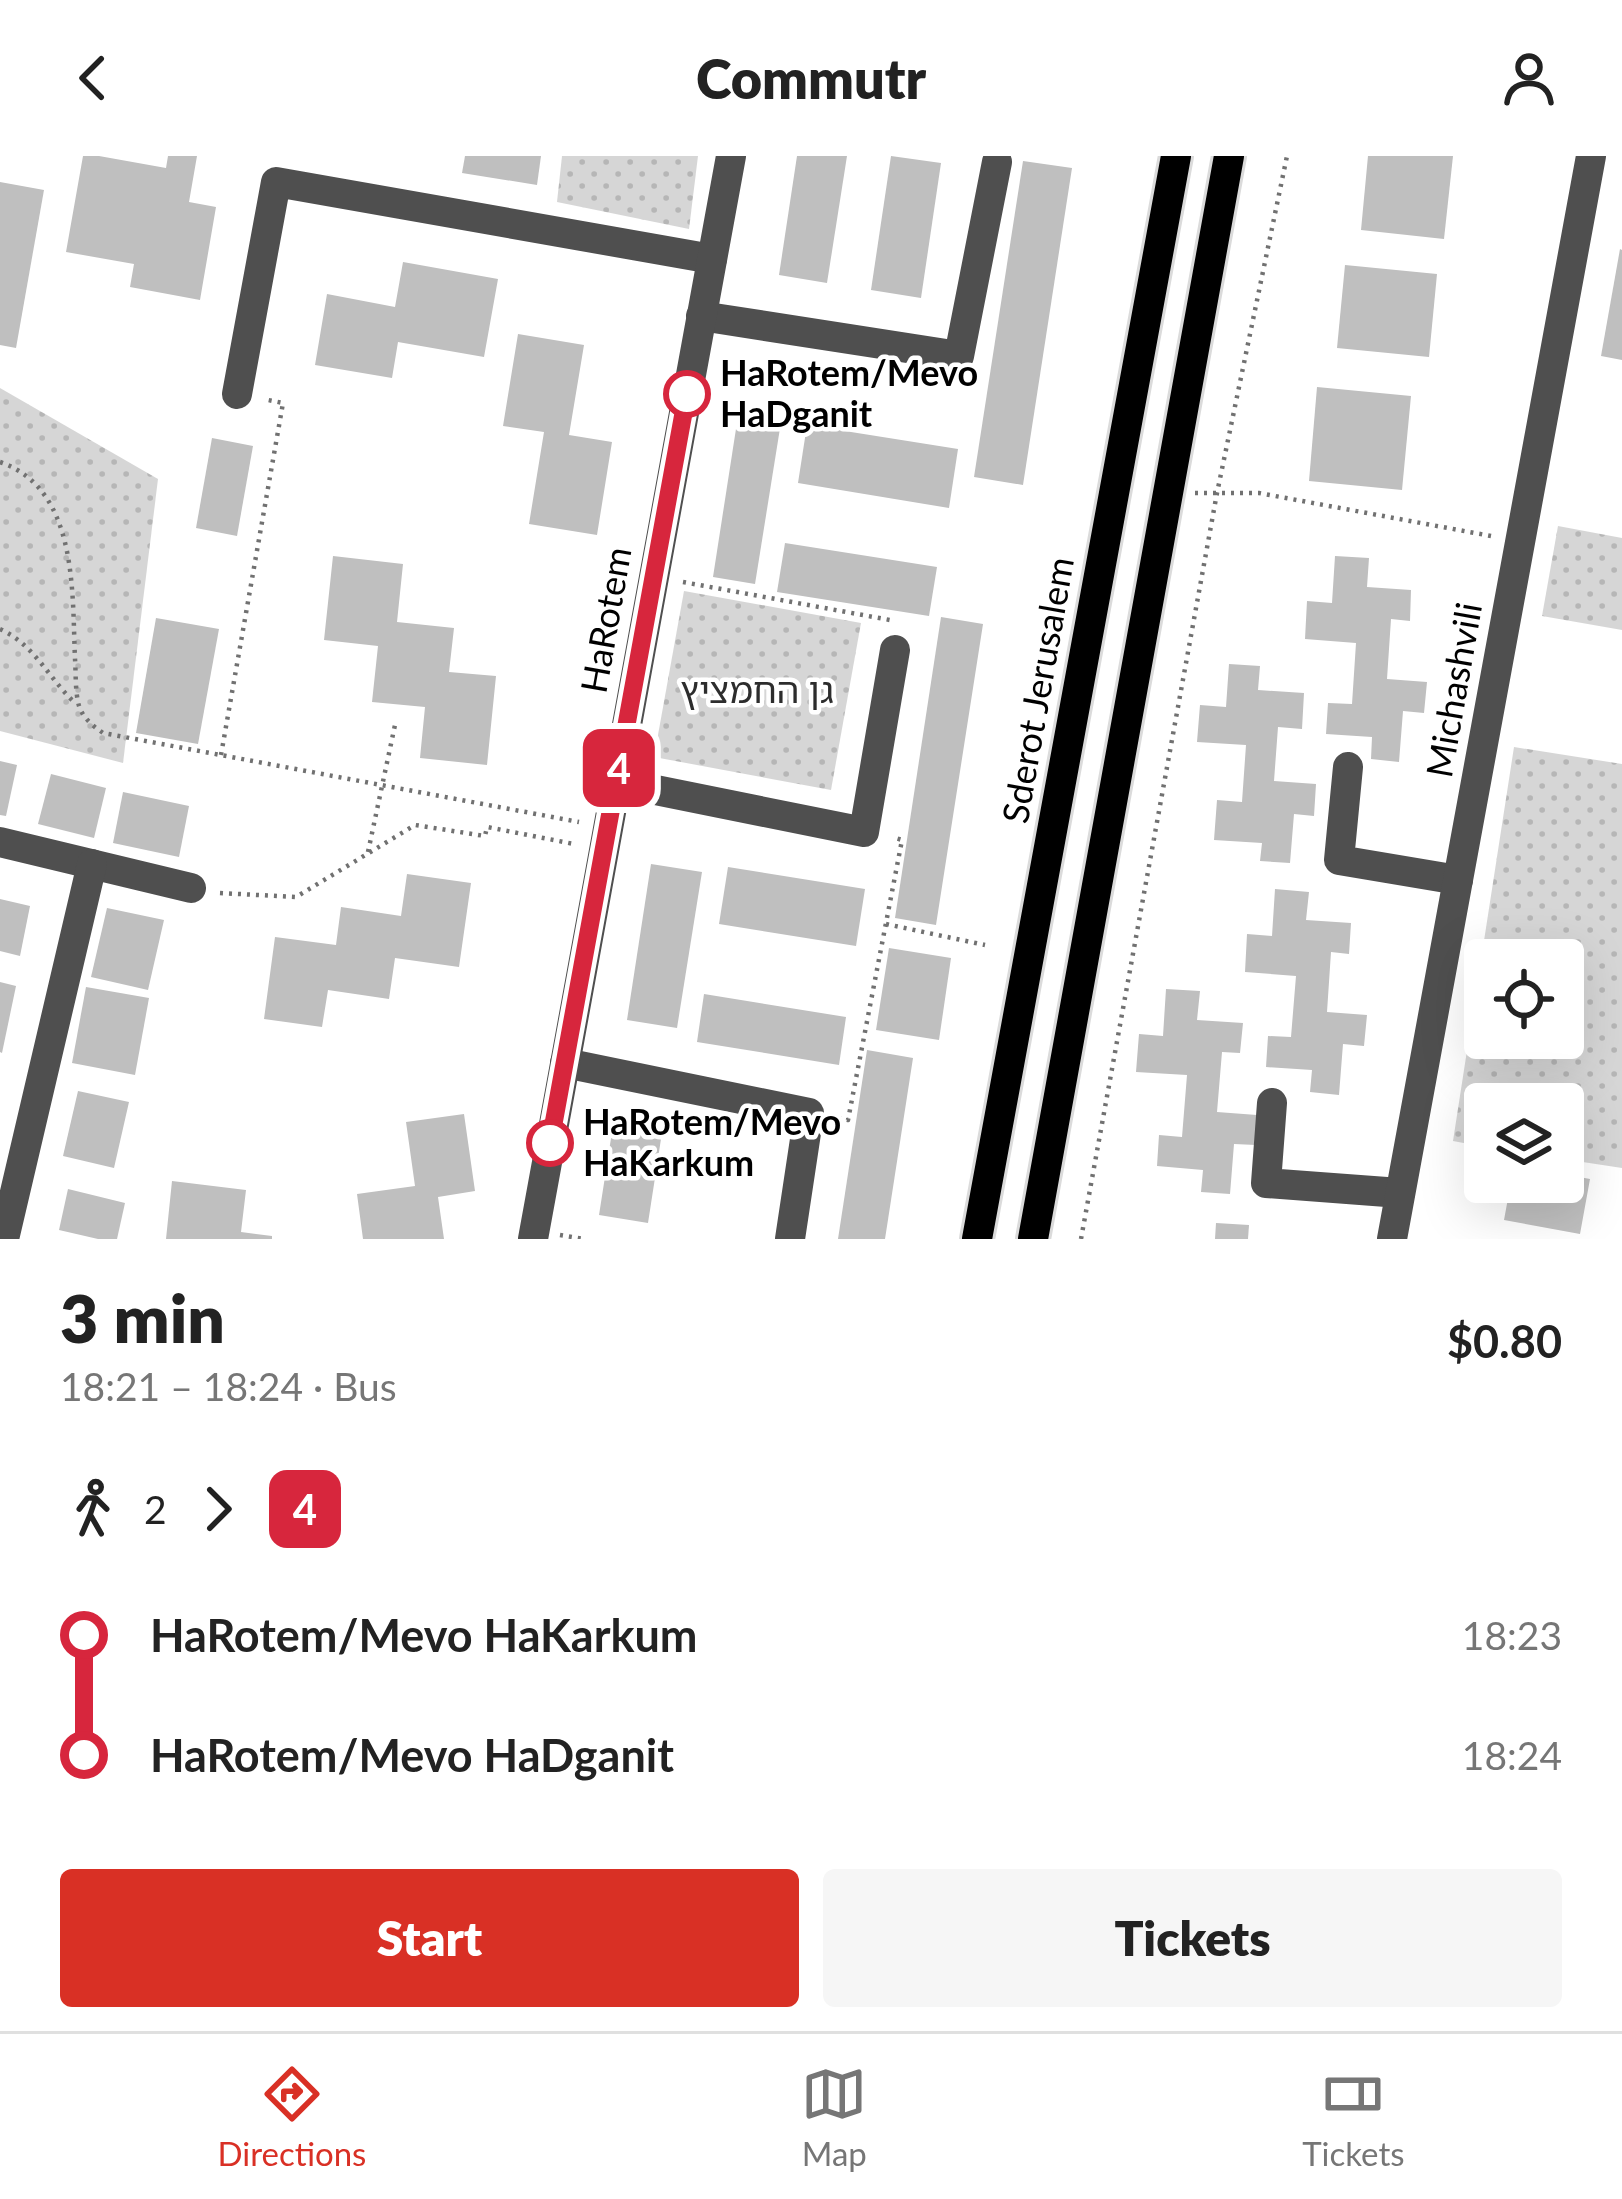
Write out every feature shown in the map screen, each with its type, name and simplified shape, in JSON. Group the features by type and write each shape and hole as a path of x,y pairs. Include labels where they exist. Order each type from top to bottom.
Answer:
{"main road":[{"path":"1034,1239 1229,156"},
{"name":"Sderot Jerusalem","path":"976,1239 1173,162"}],"street":[{"name":"HaRotem","path":"533,1239 730,156"},
{"name":"Michashvili","path":"1392,1239 1592,156"},
{"path":"701,316 958,356 998,162"},
{"path":"237,394 276,182 712,259"},
{"path":"616,782 864,832 895,650"},
{"path":"1348,767 1340,860 1458,880"},
{"path":"0,842 202,890"},
{"path":"4,1239 92,864"},
{"path":"565,1063 809,1113 790,1239"},
{"path":"1272,1102 1266,1183 1400,1193"}],"path":[{"path":"1081,1239 1217,493 1287,156"},
{"path":"221,755 283,403 237,394"},
{"path":"0,462 13,466 44,492 64,533 79,706"},
{"path":"1168,493 1259,493 1521,542"},
{"path":"654,577 901,622 895,650"},
{"path":"0,629 32,650 88,722 103,733 608,828"},
{"path":"368,852 394,725"},
{"path":"202,890 296,897 416,825 485,836 487,826 576,844"},
{"path":"809,1113 848,1120 902,840 864,832"},
{"path":"886,924 985,945"}],"green space":[{"path":"562,156 698,156 689,229 557,202"},
{"path":"0,388 158,479 123,763 0,731"},
{"path":"1558,526 1622,538 1622,630 1542,616"},
{"name":"גן החמציץ","path":"684,591 861,623 831,790 654,757"},
{"path":"1514,747 1622,764 1622,1168 1584,1162 1584,1083 1464,1083 1464,1143 1453,1141 1466,1059 1584,1059 1584,939 1484,939"}],"building":[{"path":"83,156 166,168 168,156 197,156 189,202 216,207 200,300 130,287 134,264 66,252"},
{"path":"465,156 541,156 537,185 462,173"},
{"path":"797,156 847,156 827,283 779,275"},
{"path":"891,156 941,163 921,298 871,290"},
{"path":"1368,156 1453,156 1444,239 1361,230"},
{"path":"1023,161 1072,168 1023,485 974,477"},
{"path":"0,182 44,190 16,348 0,345"},
{"path":"1622,250 1622,360 1601,356"},
{"path":"403,262 498,279 484,357 398,342 392,378 315,365 327,294 395,307"},
{"path":"1345,265 1437,274 1429,357 1337,348"},
{"path":"518,334 584,345 569,435 612,442 597,535 529,524 544,432 503,426"},
{"path":"1317,387 1411,396 1402,490 1309,481"},
{"path":"738,416 781,422 755,584 713,577"},
{"path":"807,425 958,449 949,508 798,483"},
{"path":"212,438 253,446 237,536 196,528"},
{"path":"785,543 937,567 929,616 777,592"},
{"path":"333,556 403,564 397,622 454,628 449,672 496,676 487,765 420,758 425,707 372,702 378,646 324,640"},
{"path":"1335,556 1369,558 1367,587 1411,590 1410,621 1391,619 1387,679 1427,682 1424,713 1403,711 1399,762 1371,759 1372,737 1326,734 1328,703 1352,704 1356,643 1305,639 1307,601 1332,603"},
{"path":"941,617 983,624 936,925 895,918"},
{"path":"156,618 219,629 198,744 136,733"},
{"path":"1229,664 1260,666 1258,690 1304,693 1302,729 1278,727 1274,781 1316,784 1314,816 1294,814 1290,863 1260,861 1262,843 1214,840 1217,800 1242,802 1246,745 1197,742 1200,705 1226,707"},
{"path":"0,761 17,765 6,816 0,815"},
{"path":"51,774 106,788 94,838 38,824"},
{"path":"123,792 189,806 179,857 113,843"},
{"path":"651,864 702,872 677,1028 627,1020"},
{"path":"728,867 865,889 856,946 719,924"},
{"path":"407,874 471,883 459,967 395,958 389,999 328,990 322,1027 264,1019 275,937 336,945 341,907 401,916"},
{"path":"1275,889 1309,892 1306,920 1351,923 1349,954 1331,952 1327,1012 1367,1015 1364,1046 1343,1044 1339,1095 1310,1092 1312,1070 1266,1067 1268,1036 1291,1037 1296,976 1245,972 1247,934 1272,936"},
{"path":"0,899 30,906 20,956 0,951"},
{"path":"107,908 164,920 148,990 91,977"},
{"path":"889,948 951,958 939,1040 876,1030"},
{"path":"0,982 16,986 2,1053 0,1052"},
{"path":"86,987 149,998 135,1075 72,1063"},
{"path":"1166,989 1200,991 1197,1020 1243,1023 1240,1053 1222,1052 1217,1112 1257,1115 1256,1145 1234,1144 1230,1194 1201,1192 1203,1170 1157,1166 1159,1135 1182,1137 1187,1075 1136,1072 1139,1034 1163,1036"},
{"path":"704,994 846,1017 839,1065 697,1042"},
{"path":"867,1050 913,1058 885,1239 838,1239"},
{"path":"78,1091 129,1102 114,1168 63,1156"},
{"path":"464,1114 475,1191 438,1197 444,1239 363,1239 357,1194 415,1186 406,1122"},
{"path":"614,1119 663,1126 648,1223 599,1215"},
{"path":"1584,1178 1590,1179 1580,1234 1504,1220 1507,1203 1584,1203"},
{"path":"172,1181 246,1190 241,1232 272,1239 166,1239"},
{"path":"68,1189 125,1203 117,1239 59,1230"},
{"path":"1216,1223 1249,1225 1248,1239 1215,1239"}],"bus line":[{"name":"4","path":"550,1143 687,394"}],"place":[{"name":"HaRotem/Mevo HaDganit","path":"687,394"},
{"name":"HaRotem/Mevo HaKarkum","path":"550,1143"}]}
